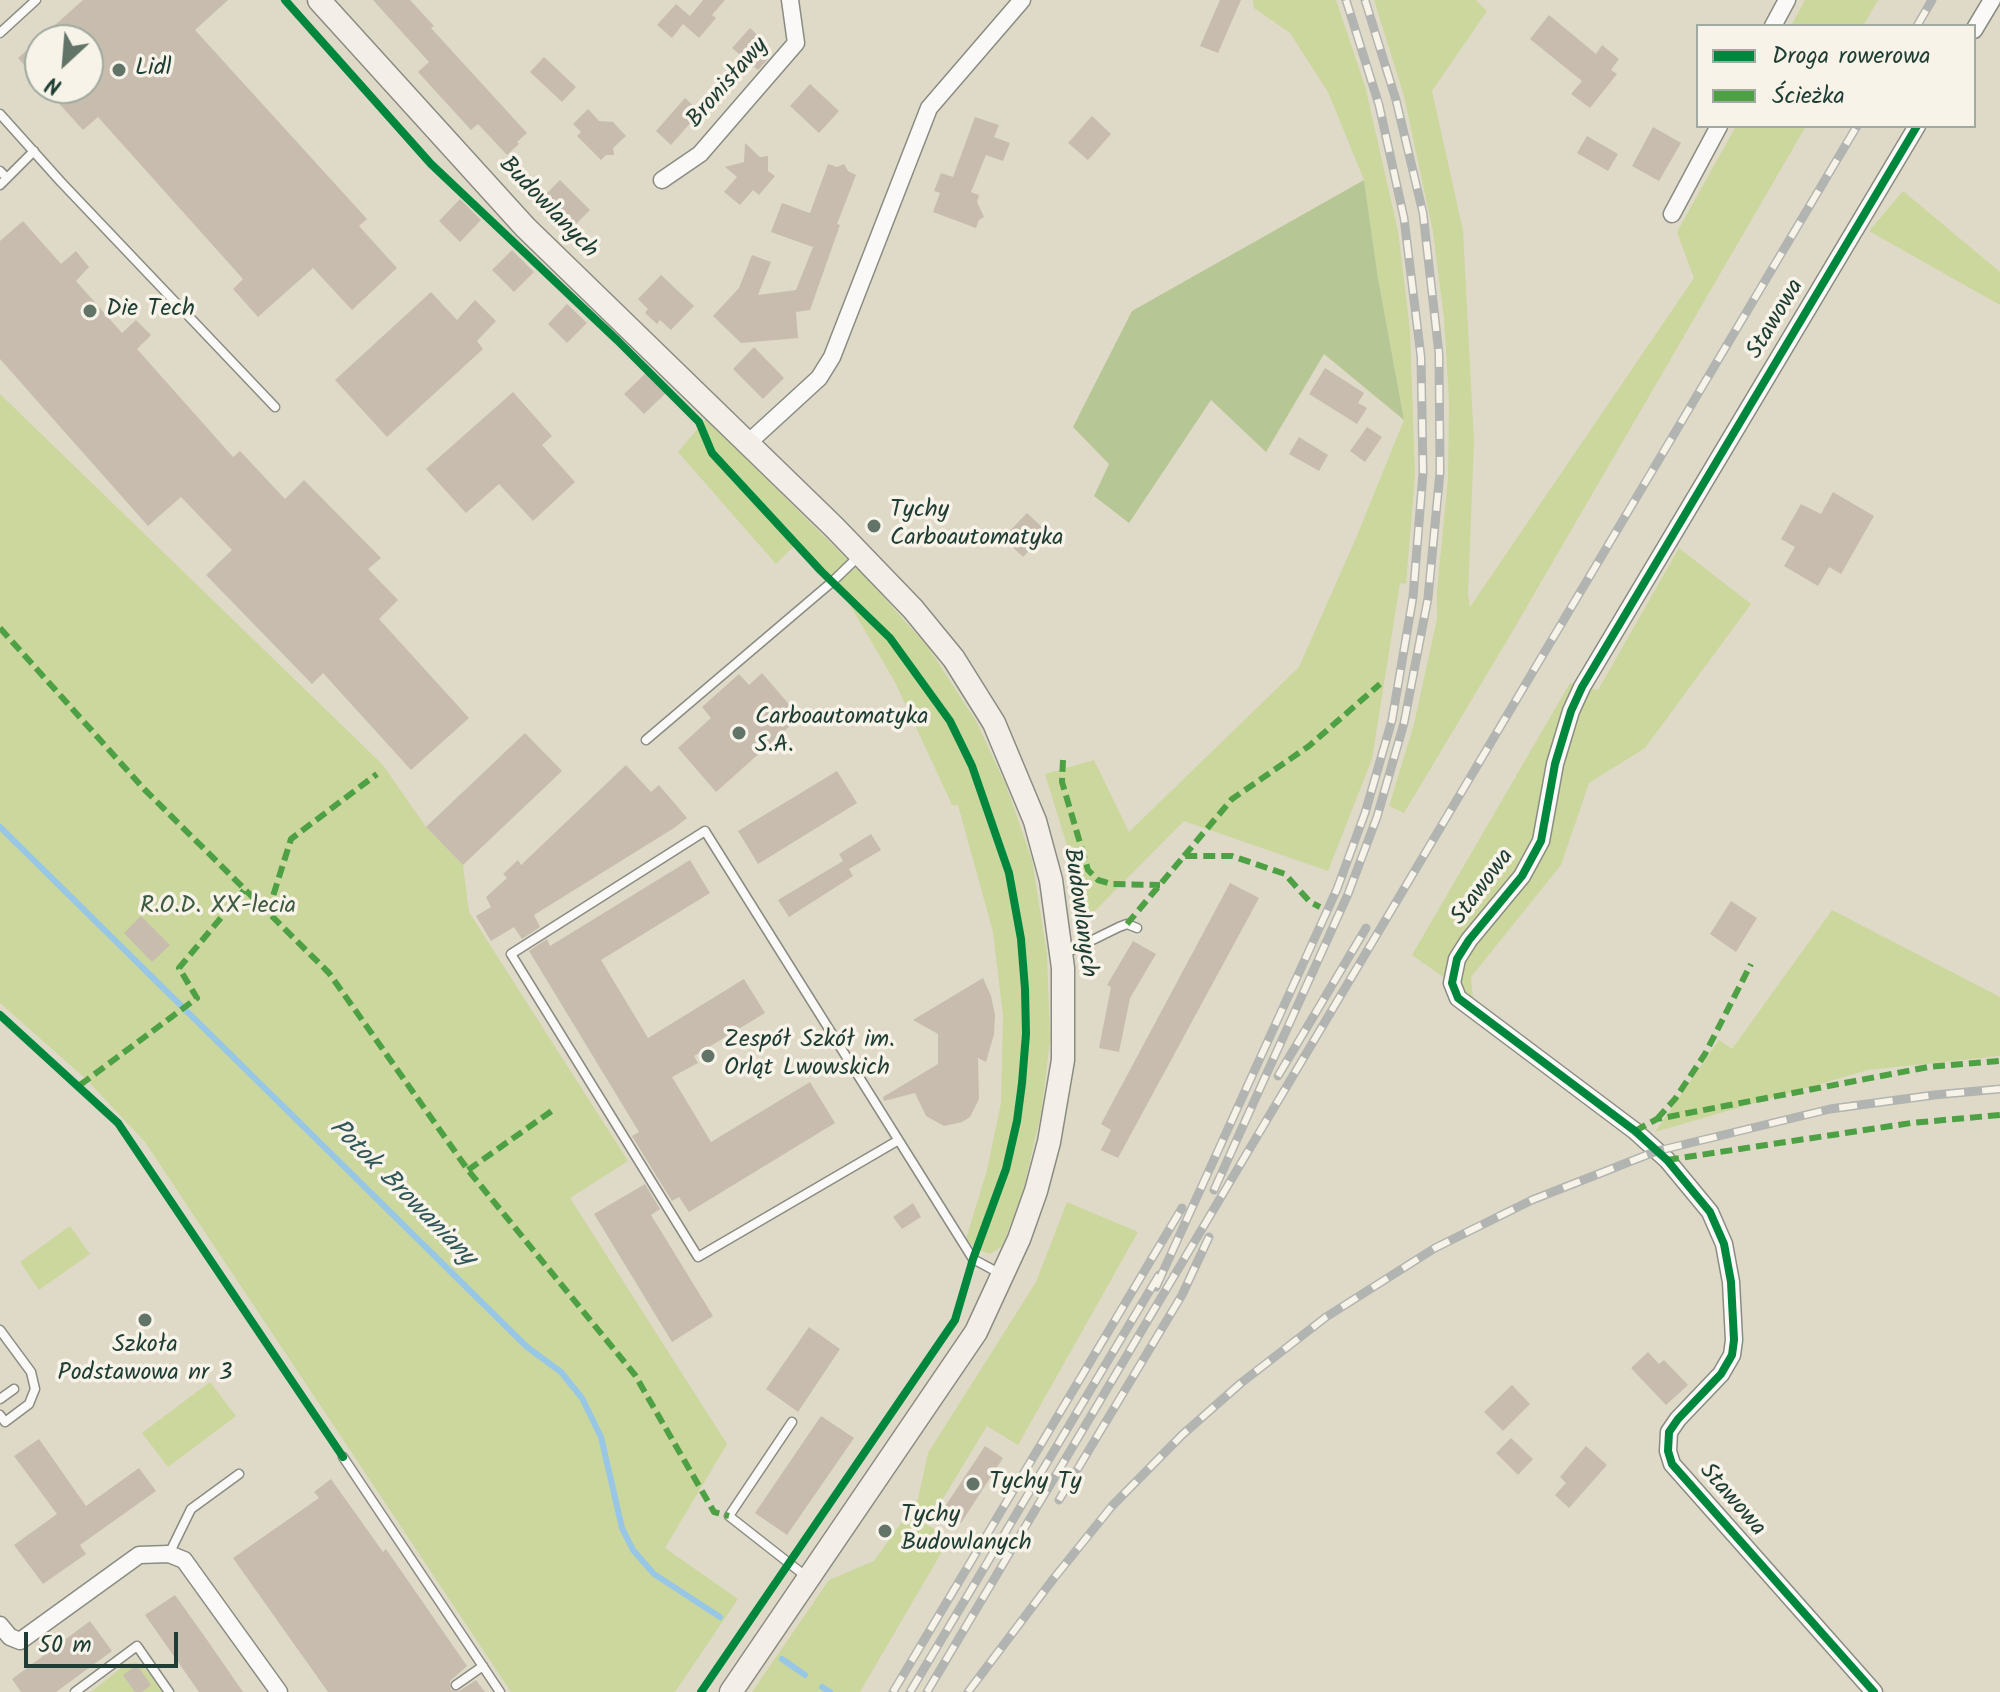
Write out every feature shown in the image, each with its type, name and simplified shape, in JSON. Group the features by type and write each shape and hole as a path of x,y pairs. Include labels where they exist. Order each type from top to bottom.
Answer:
{"street":[{"name":"Budowlanych","path":"319,0 525,227 861,554 913,609 954,659 994,723 1035,821 1051,880 1061,955 1063,1060 1049,1142 1036,1191 1003,1275 976,1332 731,1692"},
{"name":"Bronisławy","path":"662,180 700,154 796,43 790,0"},
{"path":"748,443 819,378 832,357 929,108 1022,0"},
{"path":"1774,24 1787,0"},
{"path":"1976,27 1992,0"},
{"path":"1672,214 1718,128"},
{"name":"Stawowa","path":"1874,1692 1674,1466 1668,1451 1672,1427 1721,1374 1732,1355 1732,1288 1724,1244 1715,1220 1674,1168 1635,1131 1458,998 1452,983 1457,959 1522,876 1541,841 1555,764 1582,687 1916,128"},
{"path":"0,1625 10,1637 20,1641 139,1555 177,1557 279,1692"}],"lane":[{"path":"0,33 36,0"},
{"path":"0,114 275,407"},
{"path":"0,171 4,182 34,151"},
{"path":"646,740 861,554"},
{"path":"897,1141 698,1257 511,954 705,831 973,1259 1003,1275"},
{"path":"1061,955 1127,924 1137,928"},
{"path":"0,1330 31,1372 35,1389 29,1404 5,1422 0,1415"},
{"path":"0,1399 14,1389"},
{"path":"792,1422 729,1516 809,1579"},
{"path":"343,1457 500,1692"},
{"path":"177,1557 191,1509 239,1474"},
{"path":"75,1692 137,1646 169,1692"},
{"path":"456,1685 483,1666"}],"green space":[{"path":"1253,0 1336,0 1365,86 1398,231 1410,330 1415,476 1406,584 1400,583 1372,759 1328,871 1184,821 1089,917 1045,774 1094,760 1129,832 1299,667 1404,420 1364,180 1328,92 1290,33 1254,8"},
{"path":"1374,0 1476,0 1487,11 1432,91 1463,231 1474,442 1470,607 1694,278 1677,232 1735,128 1805,128 1404,813 1389,806 1414,724 1437,619 1448,479 1449,401 1444,318 1433,232 1404,96"},
{"path":"1805,0 1878,0 1864,24 1792,24"},
{"path":"1364,180 1404,420 1324,354 1266,452 1211,400 1129,523 1094,496 1109,464 1073,427 1132,311"},
{"path":"1903,191 2000,272 2000,305 1869,231"},
{"name":"R.O.D. XX-lecia","path":"0,394 383,765 426,827 463,865 469,912 628,1161 570,1198 727,1444 665,1548 738,1599 675,1692 511,1692 145,1142 87,1080 0,1003"},
{"path":"706,419 871,583 928,647 976,721 1006,785 1032,860 1047,954 1050,1040 1041,1114 1021,1199 1002,1246 990,1254 976,1249 966,1239 987,1170 1001,1103 1003,1016 993,932 958,805 952,805 895,682 840,588 796,544 776,564 678,452"},
{"path":"1679,548 1751,604 1645,748 1589,783 1561,865 1471,977 1473,998 1412,955 1570,683 1598,690"},
{"path":"1832,910 2000,997 2000,1056 1868,1070 1655,1132 1719,1040 1732,1049"},
{"path":"1067,1202 1138,1232 1018,1445 987,1426 927,1525 950,1538 860,1692 752,1692 829,1580 874,1561 918,1499 928,1453 1036,1282"},
{"path":"70,1226 90,1254 39,1290 20,1262"},
{"path":"210,1382 236,1416 168,1467 142,1433"},
{"path":"136,1662 151,1674 163,1692 91,1692 126,1664"}],"building":[{"path":"83,0 228,0 195,30 367,219 359,226 397,268 352,310 313,268 258,317 233,289 243,279 98,117 83,130 59,104 104,104 104,24 56,24"},
{"path":"373,0 410,0 434,26 431,28 527,133 517,142 519,144 507,155 478,124 471,130 418,72 429,62"},
{"path":"703,0 725,0 712,15 716,18 699,38 683,24 672,38 657,25 676,4 690,16"},
{"path":"1220,0 1241,0 1218,53 1200,46"},
{"path":"1549,15 1596,54 1602,45 1619,59 1611,70 1617,74 1590,108 1571,94 1582,81 1530,39"},
{"path":"750,28 770,46 764,52 768,59 758,70 732,48"},
{"path":"544,57 576,87 562,102 530,72"},
{"path":"810,84 839,111 819,133 790,106"},
{"path":"685,98 700,112 671,145 656,131"},
{"path":"588,109 599,121 613,122 626,136 613,148 614,155 606,155 601,160 577,136 581,132 573,124"},
{"path":"1092,116 1111,134 1088,160 1068,143"},
{"path":"975,117 999,125 994,137 1010,143 1003,161 986,155 971,192 979,195 977,202 984,217 976,228 933,212 940,193 934,191 941,173 953,177"},
{"path":"1653,127 1681,143 1659,181 1632,166"},
{"path":"1587,136 1618,154 1608,171 1577,153"},
{"path":"745,143 760,157 768,156 768,171 775,176 759,195 753,190 740,205 724,192 737,177 725,167 744,162"},
{"path":"828,164 837,167 844,164 848,171 856,175 810,310 796,312 798,338 741,343 713,316 739,288 752,255 771,262 758,295 796,290 813,247 771,232 782,203 810,213"},
{"path":"560,180 590,210 569,231 539,201"},
{"path":"460,199 481,220 460,242 439,221"},
{"path":"23,221 61,264 76,251 89,267 76,281 122,333 136,320 151,335 137,349 233,457 240,451 285,499 304,480 381,558 368,569 398,600 379,619 469,718 411,770 323,673 312,684 206,575 232,550 181,497 148,526 0,359 0,241"},
{"path":"512,250 534,272 514,292 492,270"},
{"path":"661,275 694,306 671,330 660,320 657,324 645,313 648,309 638,299"},
{"path":"431,292 457,320 475,300 496,321 477,341 483,349 387,437 335,380"},
{"path":"567,304 587,323 567,343 548,324"},
{"path":"754,347 784,378 763,399 733,369"},
{"path":"1325,368 1364,393 1358,403 1367,408 1357,424 1309,394"},
{"path":"646,373 666,393 644,414 624,394"},
{"path":"513,392 552,436 542,445 575,482 533,521 499,484 466,513 426,469"},
{"path":"1367,427 1382,437 1365,462 1350,451"},
{"path":"1299,437 1328,455 1319,471 1289,454"},
{"path":"1833,492 1874,516 1841,574 1829,567 1818,586 1784,566 1795,547 1781,539 1801,504 1821,514"},
{"path":"1027,513 1047,532 1023,557 1003,538"},
{"name":"Carboautomatyka S.A.","path":"762,673 800,717 716,792 678,748 711,718 702,707 739,674 749,685"},
{"path":"525,733 562,771 463,865 426,827"},
{"path":"626,765 651,792 659,785 687,818 534,915 540,927 522,939 514,927 491,941 476,916 491,907 486,897 507,878 503,874 518,860 521,865"},
{"path":"837,771 857,803 758,864 738,831"},
{"path":"871,834 881,850 849,869 853,876 789,917 778,900 843,861 839,854"},
{"path":"690,860 710,893 601,960 648,1038 744,979 765,1013 694,1056 698,1063 672,1077 711,1142 810,1082 835,1123 689,1212 679,1197 672,1201 657,1177 632,1136 639,1132 529,951 547,939 550,946"},
{"path":"1230,883 1259,898 1118,1158 1101,1150 1111,1130 1101,1124"},
{"path":"1731,901 1757,918 1736,952 1710,934"},
{"path":"141,916 170,945 152,962 124,933"},
{"path":"1133,941 1156,954 1130,998 1119,1052 1099,1048 1111,987 1107,985"},
{"path":"983,978 995,1015 994,1034 986,1062 978,1058 979,1099 970,1117 944,1126 926,1116 915,1093 884,1101 883,1097 938,1064 938,1034 913,1020"},
{"path":"645,1184 660,1209 651,1215 713,1316 672,1342 594,1214"},
{"path":"913,1203 921,1217 902,1229 893,1217"},
{"path":"809,1327 840,1349 798,1412 766,1389"},
{"path":"1648,1352 1659,1364 1664,1360 1688,1385 1666,1405 1631,1368"},
{"path":"1512,1385 1530,1404 1503,1431 1484,1412"},
{"path":"821,1416 854,1438 787,1535 755,1513"},
{"path":"1511,1438 1533,1459 1518,1475 1496,1453"},
{"path":"39,1439 86,1506 139,1468 156,1491 80,1545 86,1554 43,1584 14,1545 57,1514 14,1456"},
{"name":"Tychy Ty","path":"985,1446 1003,1458 961,1523 942,1511"},
{"path":"1586,1446 1607,1465 1569,1508 1555,1495 1566,1483 1560,1477"},
{"path":"331,1479 383,1552 386,1549 467,1666 450,1681 451,1690 459,1691 476,1680 485,1692 328,1692 233,1558 319,1498 314,1492"},
{"path":"175,1595 243,1692 199,1692 145,1615"},
{"path":"90,1621 112,1651 56,1692 21,1692 12,1679"},
{"path":"137,1665 151,1685 142,1692 135,1692 123,1675"}],"waterway":[{"name":"Potok Browaniany","path":"0,827 527,1347 561,1372 582,1398 601,1437 622,1528 633,1550 654,1574 720,1617"},
{"name":"Potok Browaniany","path":"782,1659 805,1675"},
{"name":"Potok Browaniany","path":"822,1687 830,1692"}],"railway":[{"path":"1156,1287 1337,889 1365,813 1392,720 1413,597 1423,473 1421,357 1404,218 1379,105 1346,0"},
{"path":"1214,1190 1348,894 1377,817 1404,723 1428,598 1440,472 1439,354 1423,213 1396,100 1365,0"},
{"path":"1918,24 1932,0"},
{"path":"927,1692 1856,128"},
{"path":"1278,1076 1366,928"},
{"path":"968,1692 1112,1506 1182,1435 1241,1383 1326,1317 1435,1248 1532,1200 1657,1151 1830,1109 2000,1089"},
{"path":"893,1692 1182,1208"},
{"path":"1059,1500 1182,1295 1209,1237"},
{"path":"910,1692 1159,1275"}],"marked path":[{"path":"0,628 144,789 329,973 468,1170 635,1375 714,1512 729,1516"},
{"path":"1184,856 1232,799 1309,746 1380,684"},
{"path":"1063,760 1062,782 1088,870 1098,880 1112,884 1160,885"},
{"path":"268,912 291,839 377,774"},
{"path":"1127,924 1184,856 1232,856 1285,874 1310,902 1320,907"},
{"path":"80,1085 197,998 179,968 245,889"},
{"path":"1657,1119 1675,1099 1705,1054 1751,964"},
{"path":"1635,1131 1657,1119 1928,1067 2000,1061"},
{"path":"468,1170 553,1110"},
{"path":"1667,1160 1911,1123 2000,1115"}],"cycle path":[{"path":"285,0 431,164 699,422 712,453 821,571 890,638 950,721 972,766 1009,873 1021,939 1025,989 1026,1034 1022,1083 1006,1169 973,1259 955,1320 701,1692"},
{"path":"1874,1692 1672,1464 1668,1451 1669,1432 1721,1374 1732,1355 1731,1282 1724,1244 1710,1212 1667,1160 1635,1131 1458,998 1452,983 1457,959 1522,876 1541,841 1555,764 1571,711 1582,687 1916,128"},
{"path":"0,1015 118,1123 343,1457"}],"place":[{"name":"Lidl","path":"119,70"},
{"name":"Die Tech","path":"90,311"},
{"name":"Tychy Carboautomatyka","path":"874,526"},
{"name":"Carboautomatyka S.A.","path":"739,733"},
{"name":"Zespół Szkół im. Orląt Lwowskich","path":"708,1056"},
{"name":"Szkoła Podstawowa nr 3","path":"145,1320"},
{"name":"Tychy Ty","path":"973,1484"},
{"name":"Tychy Budowlanych","path":"885,1531"}]}
